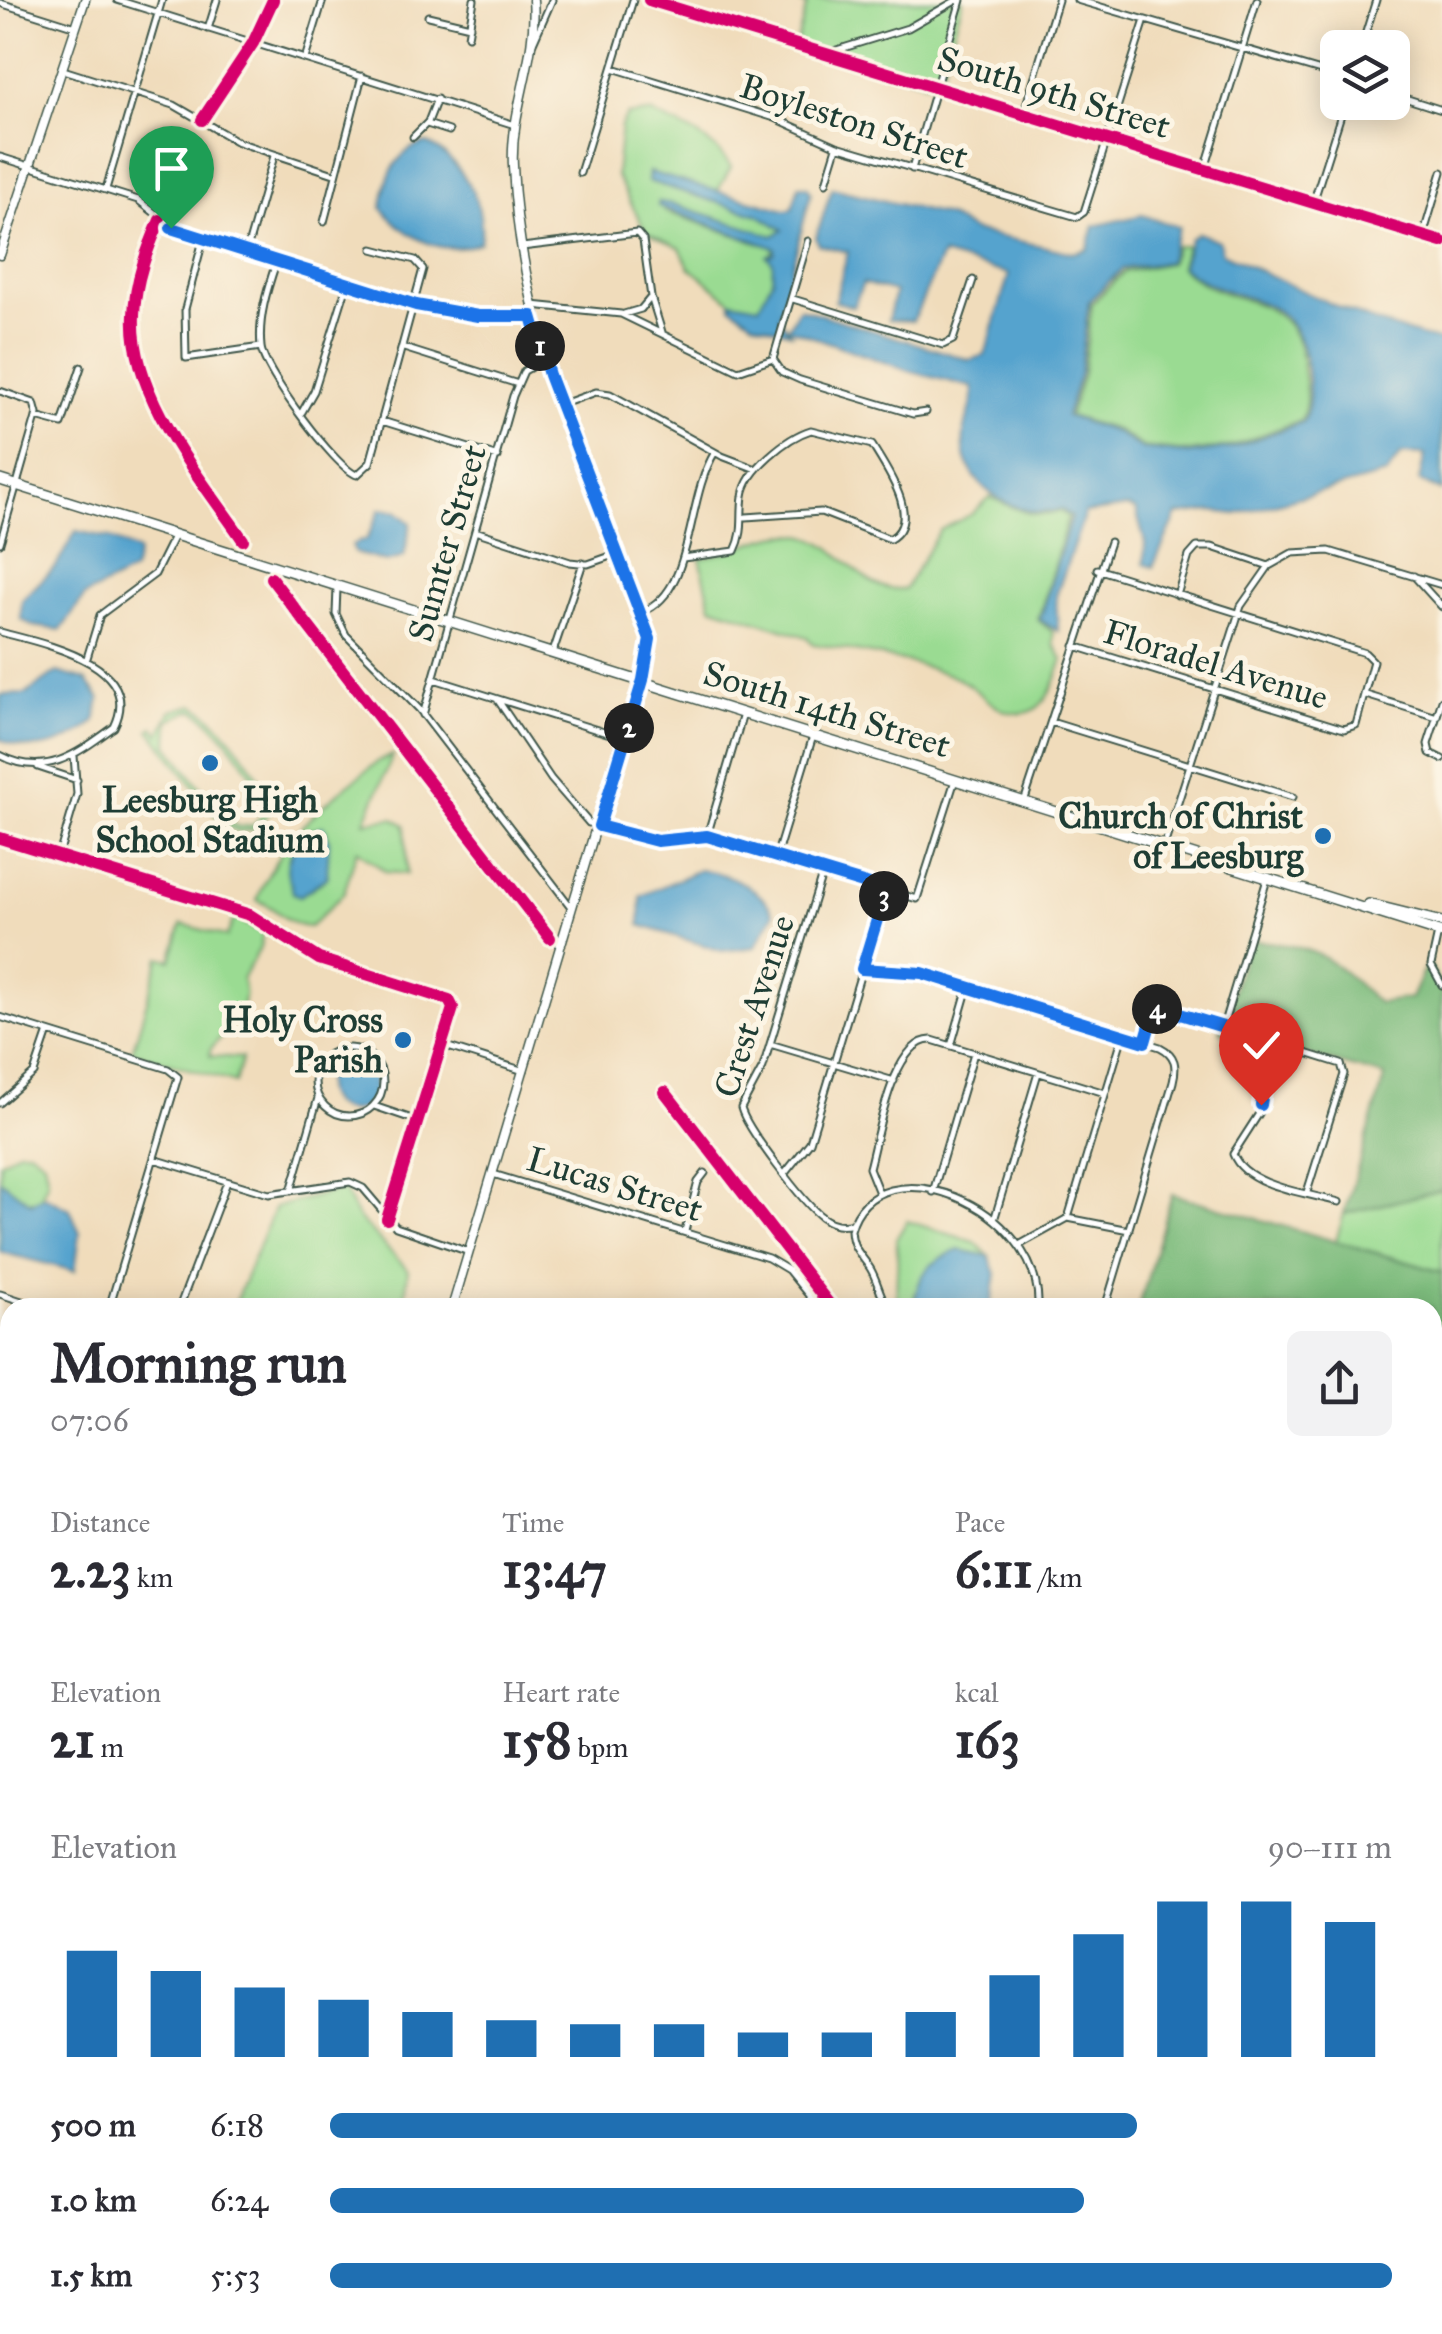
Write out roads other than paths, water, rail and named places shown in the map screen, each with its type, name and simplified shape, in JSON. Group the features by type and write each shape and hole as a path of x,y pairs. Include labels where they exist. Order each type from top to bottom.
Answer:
{"highway":[{"name":"South 14th Street","path":"0,480 1165,844 1441,926"}],"main road":[{"path":"0,255 85,0"},
{"path":"455,1298 626,739 650,647 642,612 544,360 532,316 513,170 515,125 532,46 533,0"}],"street":[{"path":"117,0 515,125"},
{"path":"106,190 162,0"},
{"path":"208,29 217,0"},
{"path":"305,59 322,0"},
{"path":"468,36 474,0"},
{"path":"532,46 552,0"},
{"path":"580,172 633,0"},
{"name":"South 9th Street","path":"649,0 1442,242"},
{"path":"825,53 908,28 959,0"},
{"path":"912,169 952,38 959,0"},
{"path":"1023,114 1058,0"},
{"path":"1077,0 1320,71"},
{"path":"1094,5 1104,0"},
{"path":"1205,170 1257,0"},
{"path":"1367,30 1376,0"},
{"path":"0,3 76,26"},
{"path":"428,16 470,26"},
{"path":"1108,140 1144,20"},
{"name":"Boyleston Street","path":"613,68 775,118 837,146 1048,211 1079,216 1108,140"},
{"path":"62,70 184,110 229,137 334,174"},
{"path":"324,222 362,76"},
{"path":"413,137 427,124 437,99"},
{"path":"1410,100 1442,110"},
{"path":"1313,203 1338,120"},
{"path":"427,124 450,130"},
{"path":"826,183 837,146"},
{"path":"246,253 274,156"},
{"path":"0,157 144,203 171,228 203,240 346,285 416,305 478,316 532,316"},
{"path":"1423,237 1442,172"},
{"path":"522,246 633,232 643,240 662,333"},
{"path":"203,240 185,309 186,358 261,346"},
{"path":"773,359 808,242"},
{"path":"276,263 265,300 261,346 273,376 348,472 360,474 370,462 404,348 422,265 372,250"},
{"path":"793,299 943,346 953,340 973,280"},
{"path":"302,412 314,391 346,285"},
{"path":"530,304 621,314 637,312 652,297"},
{"path":"621,314 738,370 773,359"},
{"path":"404,348 518,384 526,368 544,360"},
{"path":"773,359 782,372 800,380 912,414 926,412"},
{"path":"36,417 62,424 80,367"},
{"name":"Sumter Street","path":"423,715 518,384"},
{"path":"0,391 34,403 36,417 0,544"},
{"path":"561,405 596,392 610,394 715,452 758,470"},
{"path":"382,421 498,457"},
{"path":"683,558 690,554 732,553 746,517 742,497 758,470 798,435 811,430 870,444 898,496 904,518 898,534 890,539 821,512 746,517"},
{"path":"642,612 664,600 683,558 698,485 715,452"},
{"path":"477,532 582,563 619,553"},
{"path":"87,658 100,616 155,574 174,535"},
{"path":"1025,799 1097,569 1110,542"},
{"path":"1177,595 1189,556 1197,548 1212,547 1270,566"},
{"path":"1165,844 1238,614 1249,590 1270,566 1292,554 1320,551 1442,584"},
{"path":"553,652 582,563"},
{"path":"1097,569 1369,655 1374,667 1366,696"},
{"path":"1413,576 1442,607"},
{"path":"338,586 334,605 343,630 423,715 574,909"},
{"path":"0,632 87,658 104,674 116,694 118,717 114,727 74,756 35,766"},
{"name":"Floradel Avenue","path":"1075,646 1344,729 1356,725 1366,696 1437,717"},
{"path":"434,679 626,739"},
{"path":"497,700 580,816 599,826 657,841 707,836 917,898 956,778"},
{"path":"1442,700 1428,750 1442,760"},
{"path":"707,836 744,711"},
{"path":"1051,722 1294,797"},
{"path":"776,857 814,733"},
{"path":"0,756 78,780"},
{"path":"59,856 78,780 74,756"},
{"path":"0,838 250,916 318,959 449,1000 452,1010 387,1219"},
{"name":"Crest Avenue","path":"823,871 770,1044 741,1108 752,1130 823,1218 852,1223"},
{"path":"1224,1026 1268,875"},
{"path":"785,1172 800,1160 810,1142 886,890"},
{"path":"1441,926 1431,964 1442,985"},
{"path":"862,969 922,973 1145,1042 1171,1054 1176,1067 1173,1082 1108,1298"},
{"path":"951,1046 968,987"},
{"path":"1145,1042 1153,1014 1160,1008 1342,1066 1307,1192"},
{"path":"0,1017 168,1069 178,1077 112,1298"},
{"path":"0,1103 32,1077 48,1032"},
{"path":"1068,1218 1123,1035"},
{"path":"880,1193 868,1168 894,1081 905,1052 914,1044 927,1040 951,1046 1105,1093"},
{"path":"1270,1041 1260,1112 1233,1154 1234,1159 1250,1175 1339,1202"},
{"path":"770,1044 894,1081"},
{"path":"442,1045 524,1072"},
{"path":"290,1191 318,1097 315,1079 322,1061 337,1050 351,1049 368,1054 382,1070 383,1089 374,1106 359,1115 345,1116 330,1110 318,1097"},
{"path":"933,1192 974,1053"},
{"path":"995,1217 1038,1072"},
{"path":"374,1106 418,1121"},
{"path":"154,1159 268,1194 350,1182 363,1188 387,1219 404,1230 469,1252"},
{"path":"684,1231 698,1182 705,1173"},
{"name":"Lucas Street","path":"493,1174 768,1258 788,1270 810,1296"},
{"path":"182,1298 227,1182"},
{"path":"882,1298 872,1270 854,1248 852,1223 866,1202 901,1187 933,1192 995,1217 1021,1244 1036,1279 1037,1298"},
{"path":"1021,1244 1068,1218 1129,1230"}],"water":[{"path":"426,143 450,160 469,184 479,213 480,242 453,248 426,242 402,228 382,208 386,186 399,159"},
{"path":"649,172 785,210 792,209 799,185 808,187 811,193 779,318 791,333 754,322 731,306 731,301 759,306 772,280 773,262 767,256 774,254 775,248 658,206 659,202 673,204 773,236 783,230 759,215 648,181"},
{"path":"832,188 947,216 973,231 1073,253 1087,249 1094,226 1142,215 1179,227 1168,262 1122,269 1089,301 1080,373 1066,416 1115,432 1142,449 1189,454 1232,448 1303,422 1308,409 1307,368 1290,323 1277,310 1203,280 1182,267 1190,239 1198,233 1219,241 1222,253 1330,303 1385,325 1442,341 1442,491 1419,481 1425,455 1401,454 1387,474 1236,514 1211,511 1177,515 1153,567 1144,564 1145,543 1136,510 1128,507 1085,513 1056,596 1058,631 1040,620 1071,517 1061,509 1034,512 1007,503 980,484 969,466 964,446 972,387 912,372 788,328 799,308 970,360 985,355 1009,274 942,255 913,321 888,320 895,292 863,283 853,307 835,301 848,252 819,245 816,238"},
{"path":"380,509 396,511 411,523 404,557 386,562 355,553 352,545 367,539"},
{"path":"76,531 110,538 138,552 133,571 85,596 61,630 33,626 21,619 22,600 56,566"},
{"path":"57,672 86,680 100,699 95,722 73,737 49,746 25,747 0,739 0,695 26,694"},
{"path":"324,826 329,842 327,877 300,896 293,893 288,862 311,831"},
{"path":"699,870 742,883 768,905 774,914 755,947 722,951 640,925 641,896"},
{"path":"340,1062 360,1062 374,1076 374,1096 360,1110 340,1110 326,1096 326,1076"},
{"path":"0,1180 31,1203 44,1196 70,1209 80,1233 75,1271 0,1252"},
{"path":"959,1250 989,1256 996,1274 992,1298 916,1298 926,1271"}],"place":[{"name":"Leesburg High School Stadium","path":"210,763"},
{"name":"Church of Christ of Leesburg","path":"1323,836"},
{"name":"Holy Cross Parish","path":"403,1040"}]}
